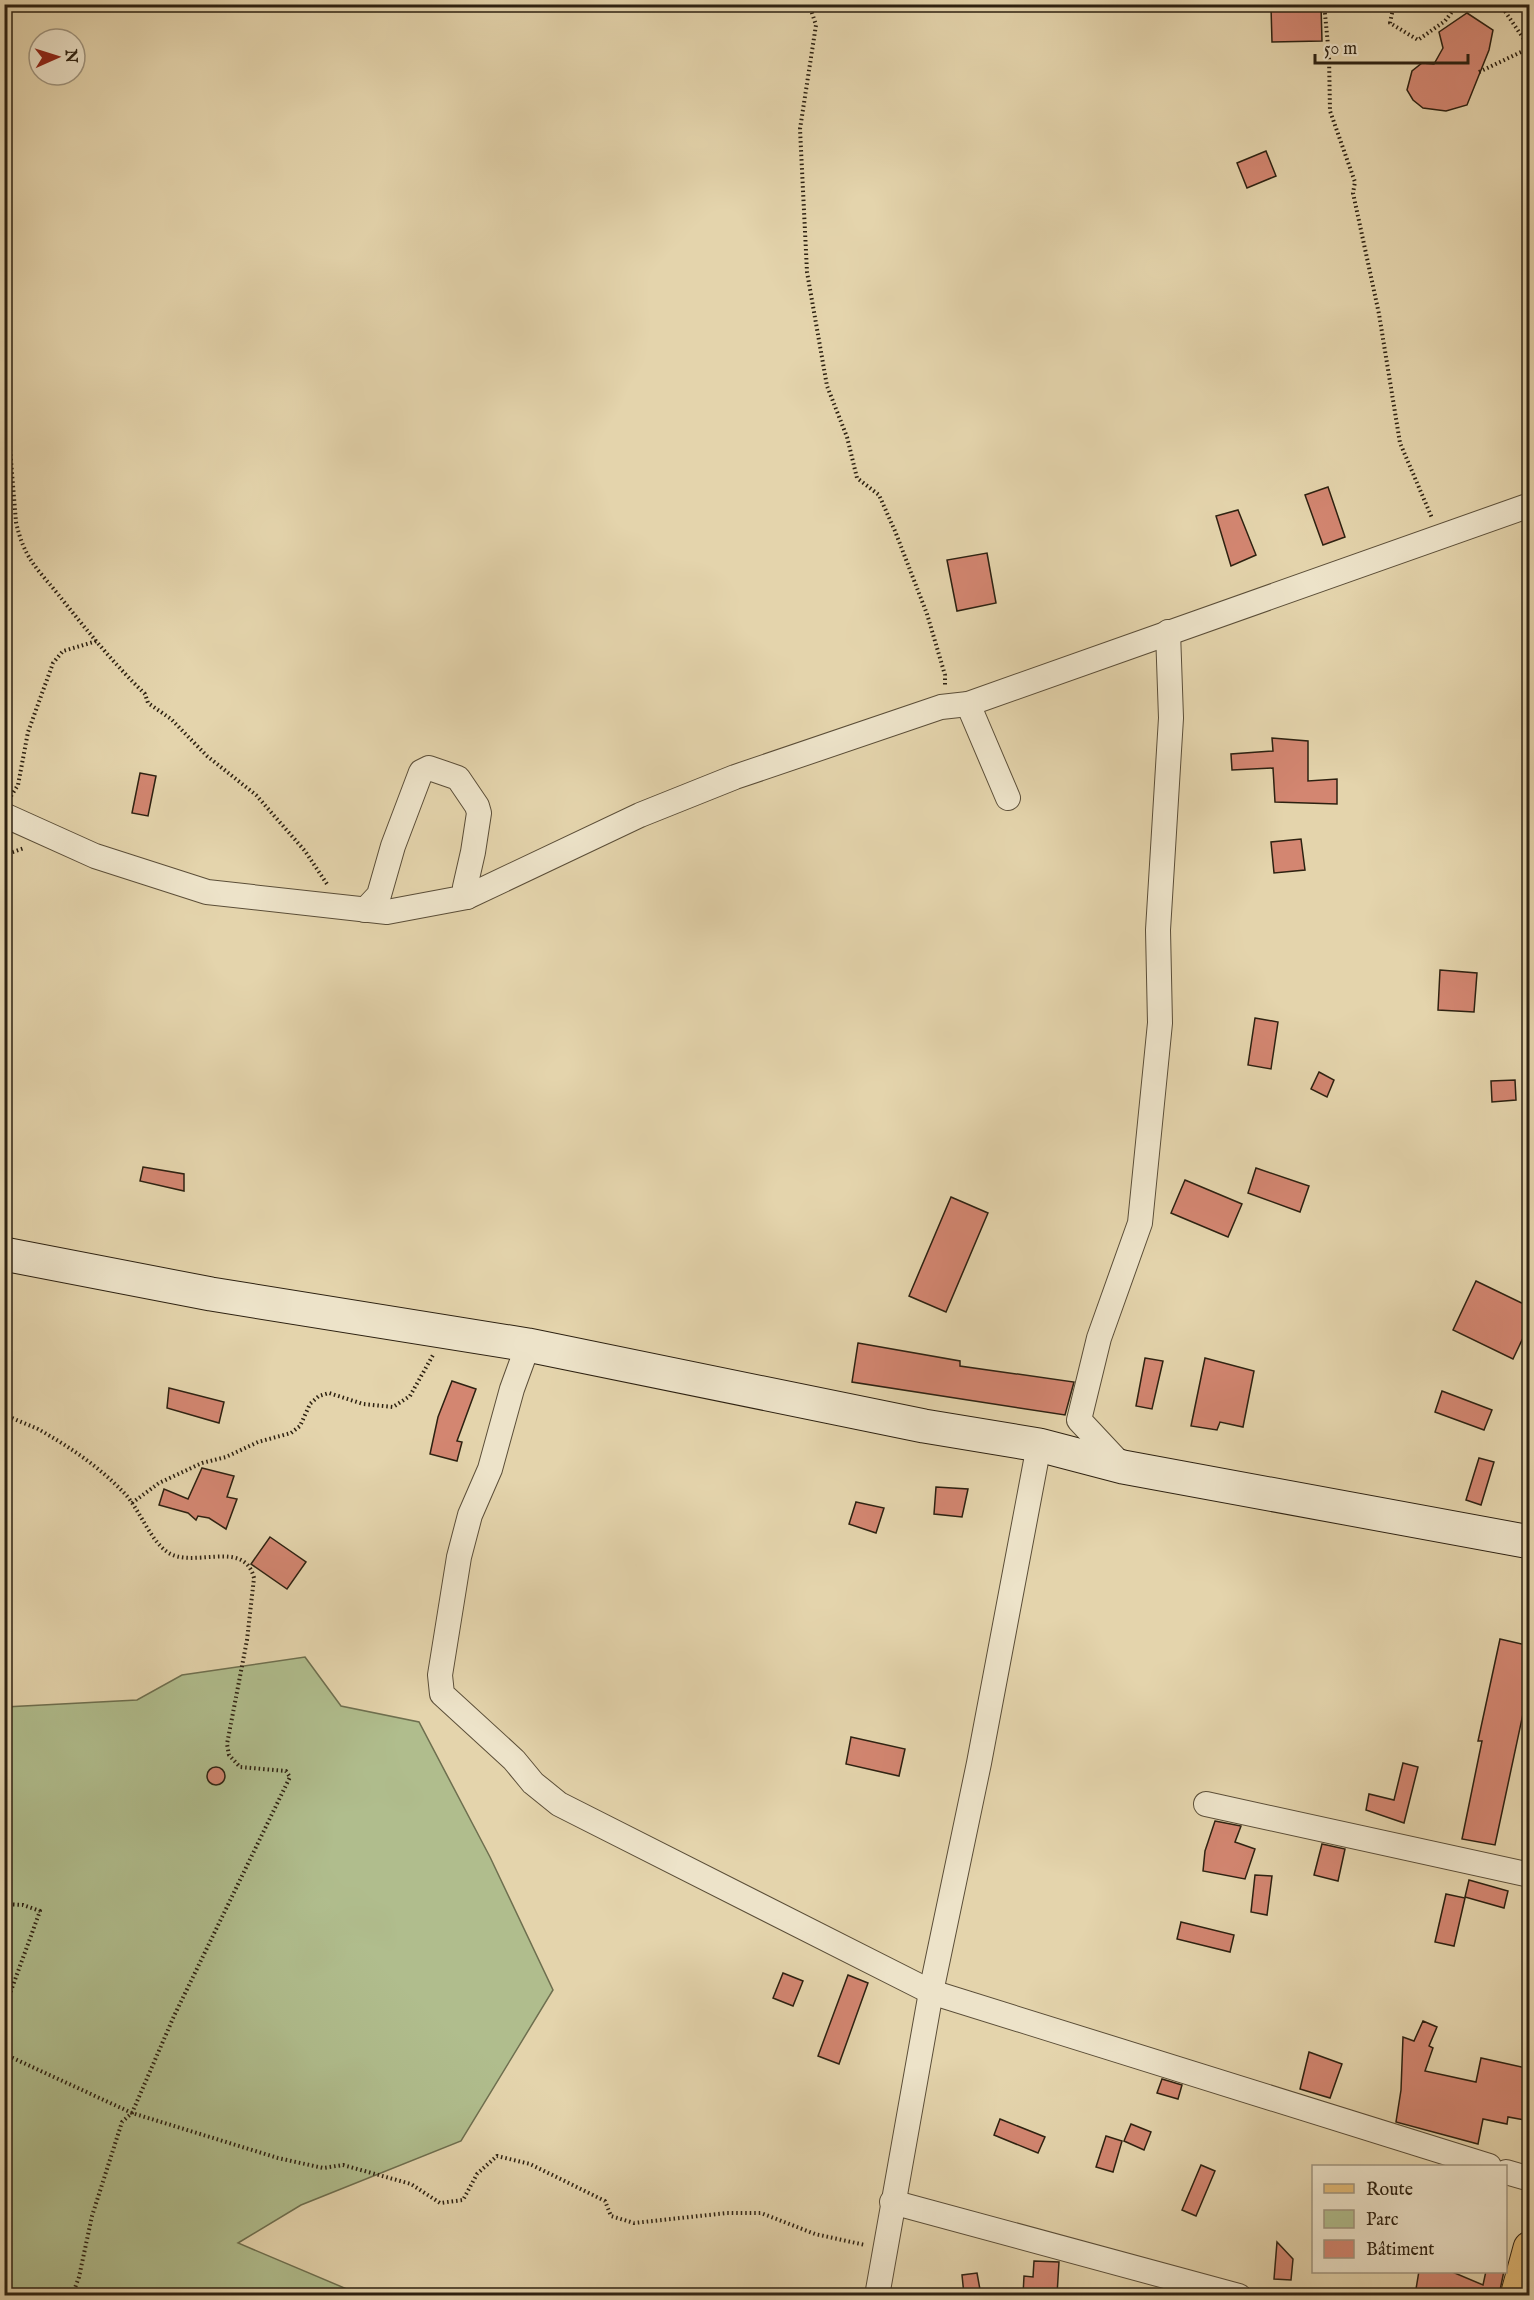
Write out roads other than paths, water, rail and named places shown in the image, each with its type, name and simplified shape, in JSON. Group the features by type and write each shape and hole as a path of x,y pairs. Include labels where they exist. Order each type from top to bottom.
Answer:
{"main road":[{"path":"4,1254 211,1294 446,1334 528,1345 924,1426 1039,1444 1123,1467 1530,1542"},
{"path":"1517,2295 1530,2248"}],"street":[{"path":"4,815 95,856 176,884 243,897 387,912 467,897 640,815 815,748 940,707 968,704 1530,505"},
{"path":"1123,1467 1079,1420 1099,1338 1140,1223 1160,1023 1158,930 1171,718 1168,632"},
{"path":"968,704 1008,798"},
{"path":"353,908 379,895 405,813 421,772 429,768 458,778 471,794 479,813 471,867 465,887 467,897"},
{"path":"528,1345 512,1389 490,1469 470,1515 459,1557 440,1675 442,1694 514,1760 533,1784 559,1804 931,1992 1486,2165"},
{"path":"877,2295 931,1992 979,1763 1039,1444"},
{"path":"1206,1804 1530,1875"},
{"path":"1507,2172 1530,2179"},
{"path":"892,2202 1239,2295"}]}
